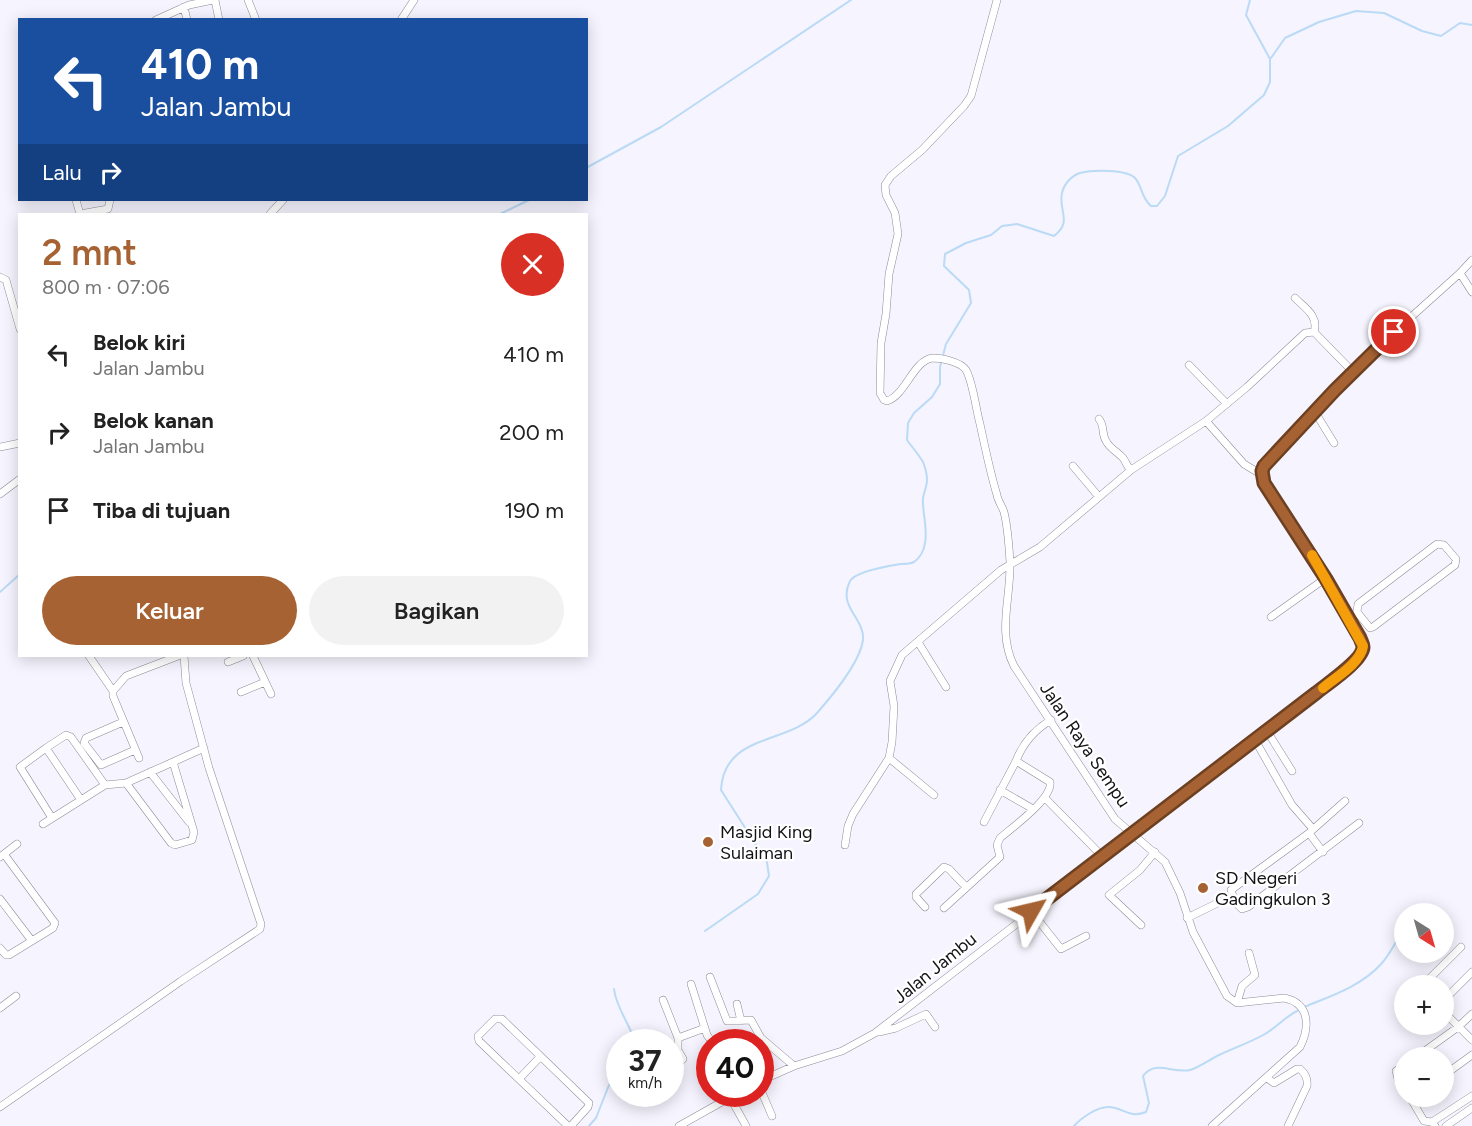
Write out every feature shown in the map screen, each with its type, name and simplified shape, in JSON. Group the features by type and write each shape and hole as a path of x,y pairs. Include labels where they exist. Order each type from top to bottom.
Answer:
{"street":[{"path":"160,18 183,7 214,0 218,18"},
{"path":"248,0 255,18"},
{"path":"402,18 414,0"},
{"name":"Jalan Raya Sempu","path":"997,0 971,96 922,150 891,176 885,185 898,234 889,274 881,343 879,385 881,397 887,401 895,398 923,362 934,358 961,364 968,374 997,495 1004,513 1010,564 1005,623 1009,654 1014,666 1115,819 1165,862 1183,901 1187,918 1227,996 1237,1003"},
{"path":"183,7 186,18"},
{"path":"86,213 108,209 110,201"},
{"path":"271,213 282,201"},
{"path":"1206,422 1244,464 1262,475 1264,466 1353,372 1472,260"},
{"path":"1460,273 1472,292"},
{"path":"0,277 6,280 18,322"},
{"path":"1295,298 1314,318 1316,325 1314,332"},
{"path":"1314,332 1353,372"},
{"path":"845,845 848,826 853,814 889,758 894,706 890,681 902,655 984,584 1010,564 1040,547 1131,470 1206,422 1305,333 1314,332"},
{"path":"1190,365 1227,404"},
{"path":"1315,412 1334,443"},
{"path":"1099,419 1104,427 1106,441 1124,459 1131,470"},
{"path":"0,447 18,443"},
{"path":"1073,466 1099,497"},
{"name":"Jalan Jambu","path":"774,1075 794,1066 835,1054 875,1033 1267,731 1359,656 1363,646 1349,618 1269,491 1262,475"},
{"path":"0,494 18,480"},
{"path":"1349,618 1357,612 1359,604 1437,544 1444,545 1456,559 1455,565 1373,627 1366,626 1357,612"},
{"path":"1271,617 1326,579"},
{"path":"918,642 946,687"},
{"path":"90,657 113,691 123,722 139,758"},
{"path":"113,691 126,676 173,657"},
{"path":"0,1107 172,987 260,929 261,924 204,748 186,683 184,657"},
{"path":"228,662 240,657"},
{"path":"253,657 270,694"},
{"path":"241,692 265,682"},
{"path":"984,822 1019,752 1033,732 1051,720"},
{"path":"123,722 86,738 84,743 101,765 135,750"},
{"path":"1267,731 1292,771"},
{"path":"52,818 20,767 66,735 71,736 105,784"},
{"path":"1255,740 1292,806 1323,852"},
{"path":"46,748 81,800"},
{"path":"43,824 105,784 126,783 204,748"},
{"path":"889,758 934,795"},
{"path":"944,908 1000,857 997,845 1000,838 1045,798 1051,787 1050,782 1016,761"},
{"path":"126,783 173,845 192,840 194,836 173,762"},
{"path":"150,771 191,825"},
{"path":"1000,790 1033,809"},
{"path":"1045,798 1103,857"},
{"path":"1345,801 1311,831 1233,888 1230,892 1238,906 1245,909 1359,823"},
{"path":"0,948 6,956 9,955 53,928 56,923 2,855 17,844"},
{"path":"1141,925 1110,895 1140,870 1155,852"},
{"path":"925,907 916,894 944,867 949,869 966,887"},
{"path":"1187,918 1232,896"},
{"path":"0,899 32,941"},
{"path":"1031,911 1061,949 1086,936"},
{"path":"1433,975 1461,947"},
{"path":"1212,1126 1300,1047 1307,1031 1307,1024 1301,1009 1290,999 1237,1003 1242,986 1254,975 1249,952"},
{"path":"1454,990 1472,972"},
{"path":"710,977 727,1021 751,1020 761,1038 794,1066"},
{"path":"684,1036 705,1028 691,984"},
{"path":"0,1008 16,996"},
{"path":"918,1017 921,998"},
{"path":"663,1000 674,1029"},
{"path":"737,1004 741,1021"},
{"path":"1430,1047 1472,1014"},
{"path":"875,1033 896,1028 926,1015 935,1028"},
{"path":"502,1018 540,1057 589,1104 569,1126 477,1039 495,1019 502,1018"},
{"path":"1454,1023 1472,1040"},
{"path":"1454,1068 1472,1054"},
{"path":"519,1078 540,1057"},
{"path":"1267,1078 1274,1083 1297,1069 1305,1074 1308,1081 1307,1086 1288,1126"},
{"path":"1417,1107 1424,1120 1434,1124 1472,1096"},
{"path":"680,1126 712,1107"},
{"path":"738,1107 746,1126"},
{"path":"768,1107 772,1116"},
{"path":"1446,1126 1472,1108"}],"waterway":[{"path":"588,167 661,127 851,0"},
{"path":"705,931 758,894 769,876 767,862 721,790 725,772 733,758 759,742 805,723 817,713 844,678 857,658 863,640 860,625 847,598 847,590 853,577 881,568 914,562 924,548 926,532 923,498 927,476 923,462 907,440 908,423 914,413 932,397 940,384 940,367 946,344 971,303 969,290 944,266 945,254 966,243 991,235 1002,226 1017,224 1054,236 1060,231 1064,221 1061,199 1063,190 1071,178 1080,173 1109,171 1131,175 1138,181 1147,202 1151,206 1157,206 1165,196 1178,156 1228,126 1264,95 1270,82 1270,59 1246,15 1250,0"},
{"path":"1271,58 1285,38 1319,22 1356,11 1384,13 1422,31 1441,36 1460,23 1472,25"},
{"path":"502,213 527,201"},
{"path":"0,592 18,576"},
{"path":"1304,1007 1346,990 1365,978 1382,963 1394,945"},
{"path":"614,989 617,1003 630,1029"},
{"path":"1074,1126 1104,1107 1135,1114 1146,1112 1149,1103 1143,1076 1148,1071 1153,1068 1184,1071 1194,1069 1265,1034 1299,1010"},
{"path":"589,1126 596,1118 606,1093"}],"slow traffic":[{"path":"1312,555 1363,646 1361,653 1353,663 1323,688"}],"place":[{"name":"Masjid King Sulaiman","path":"708,842"},
{"name":"SD Negeri Gadingkulon 3","path":"1203,888"}],"route":[{"path":"1031,911 1316,693 1353,663 1361,653 1363,646 1360,638 1300,536 1264,483 1262,471 1264,466 1335,390 1394,332"}]}
